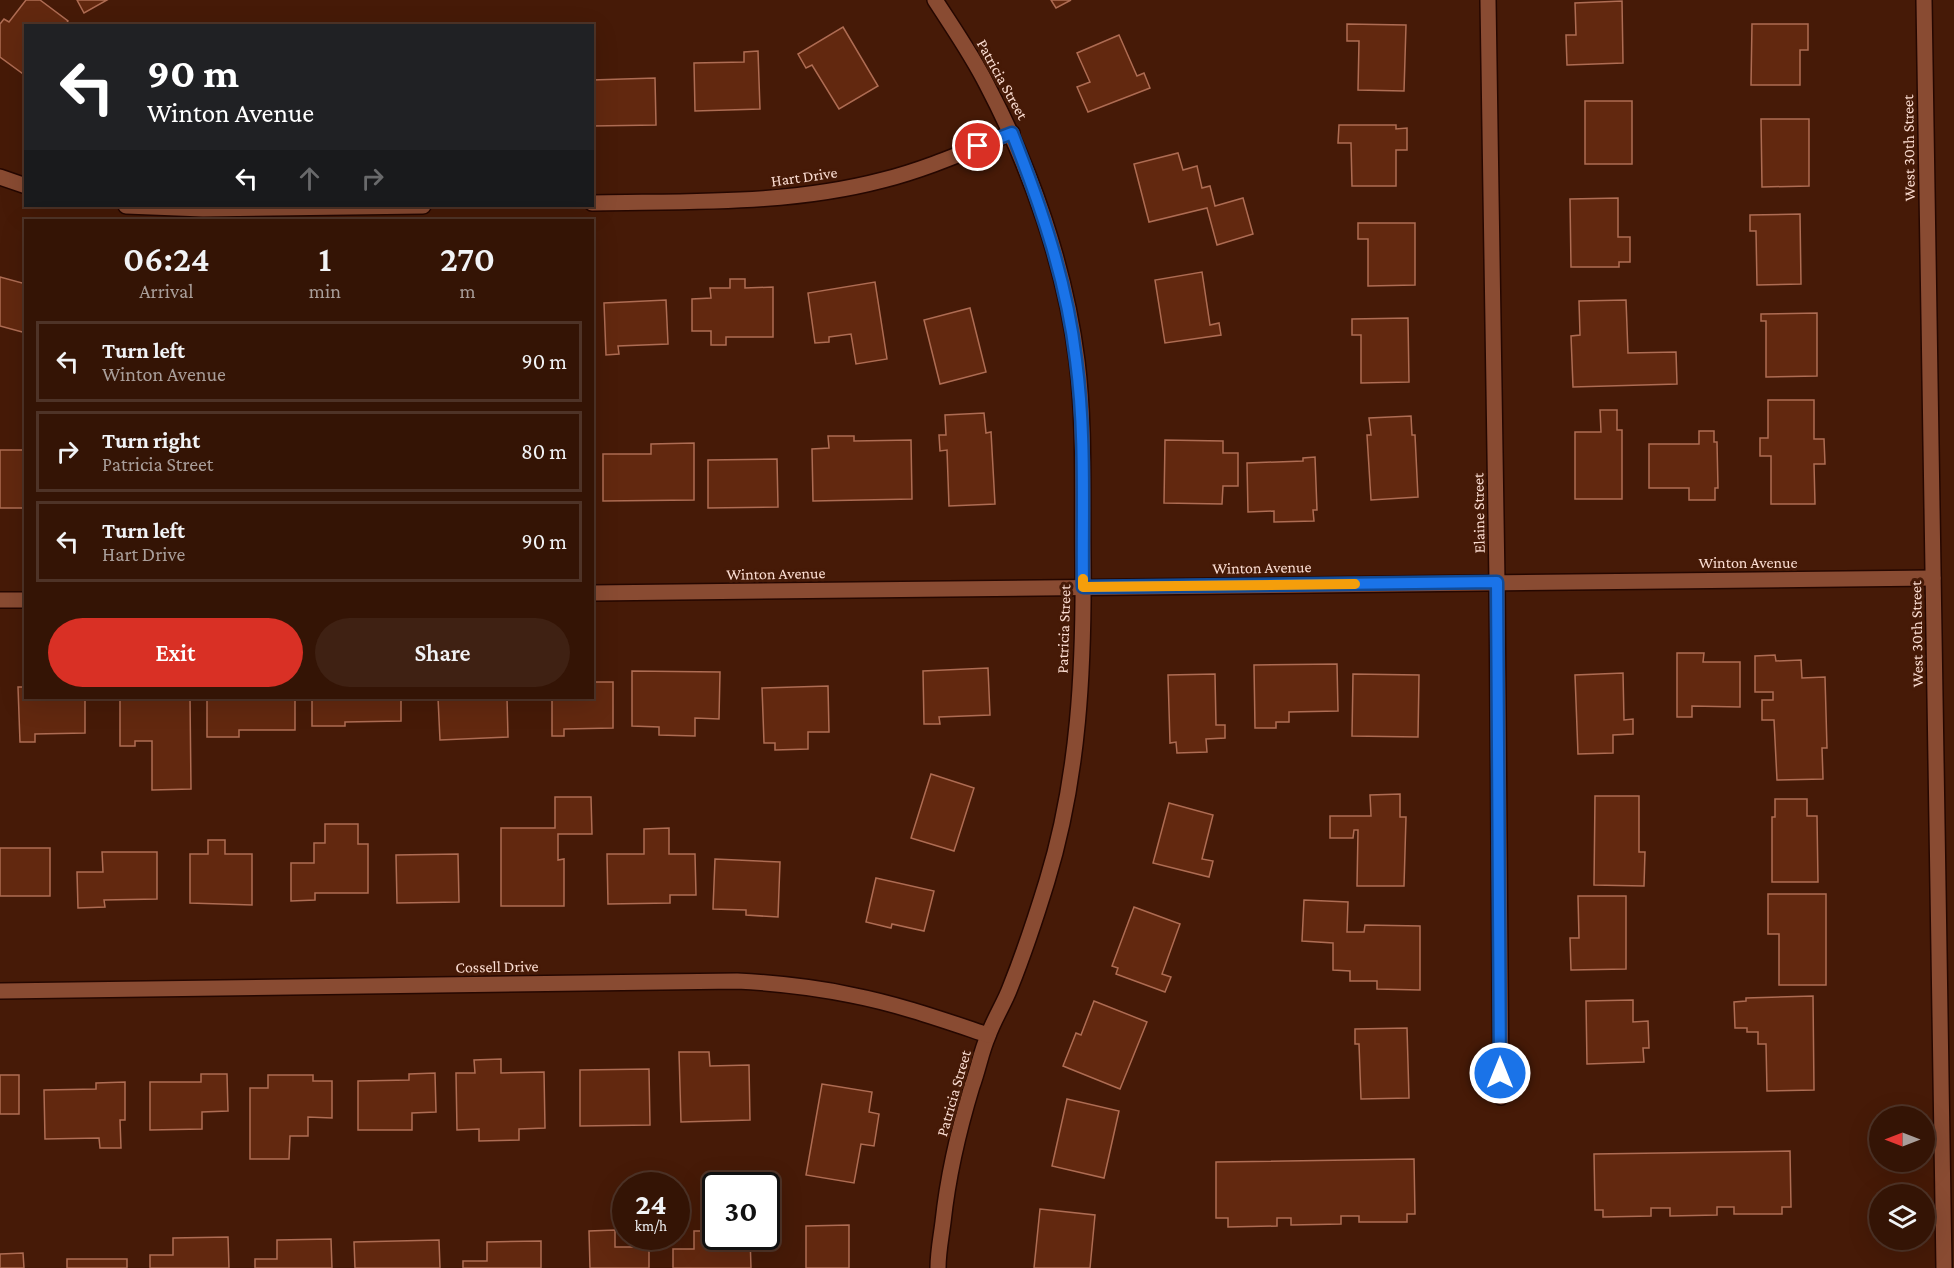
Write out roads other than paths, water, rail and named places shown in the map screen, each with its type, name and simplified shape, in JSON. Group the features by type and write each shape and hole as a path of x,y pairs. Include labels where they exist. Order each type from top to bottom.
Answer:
{"street":[{"name":"Patricia Street","path":"935,0 986,81 1012,133 1047,226 1066,303 1076,358 1081,420 1083,587 1079,705 1073,767 1064,815 1048,880 1032,928 1010,990 988,1035 961,1122 949,1170 938,1268"},
{"name":"Elaine Street","path":"1488,0 1497,582 1501,1097"},
{"name":"West 30th Street","path":"1924,0 1944,1268"},
{"name":"Hart Drive","path":"594,202 752,200 819,193 899,176 1012,133"},
{"path":"0,177 24,185"},
{"path":"152,207 204,209 350,207"},
{"name":"Winton Avenue","path":"594,593 1932,578"},
{"path":"0,600 24,600"},
{"name":"Cossell Drive","path":"0,991 737,981 772,983 852,995 900,1007 988,1035"}]}
